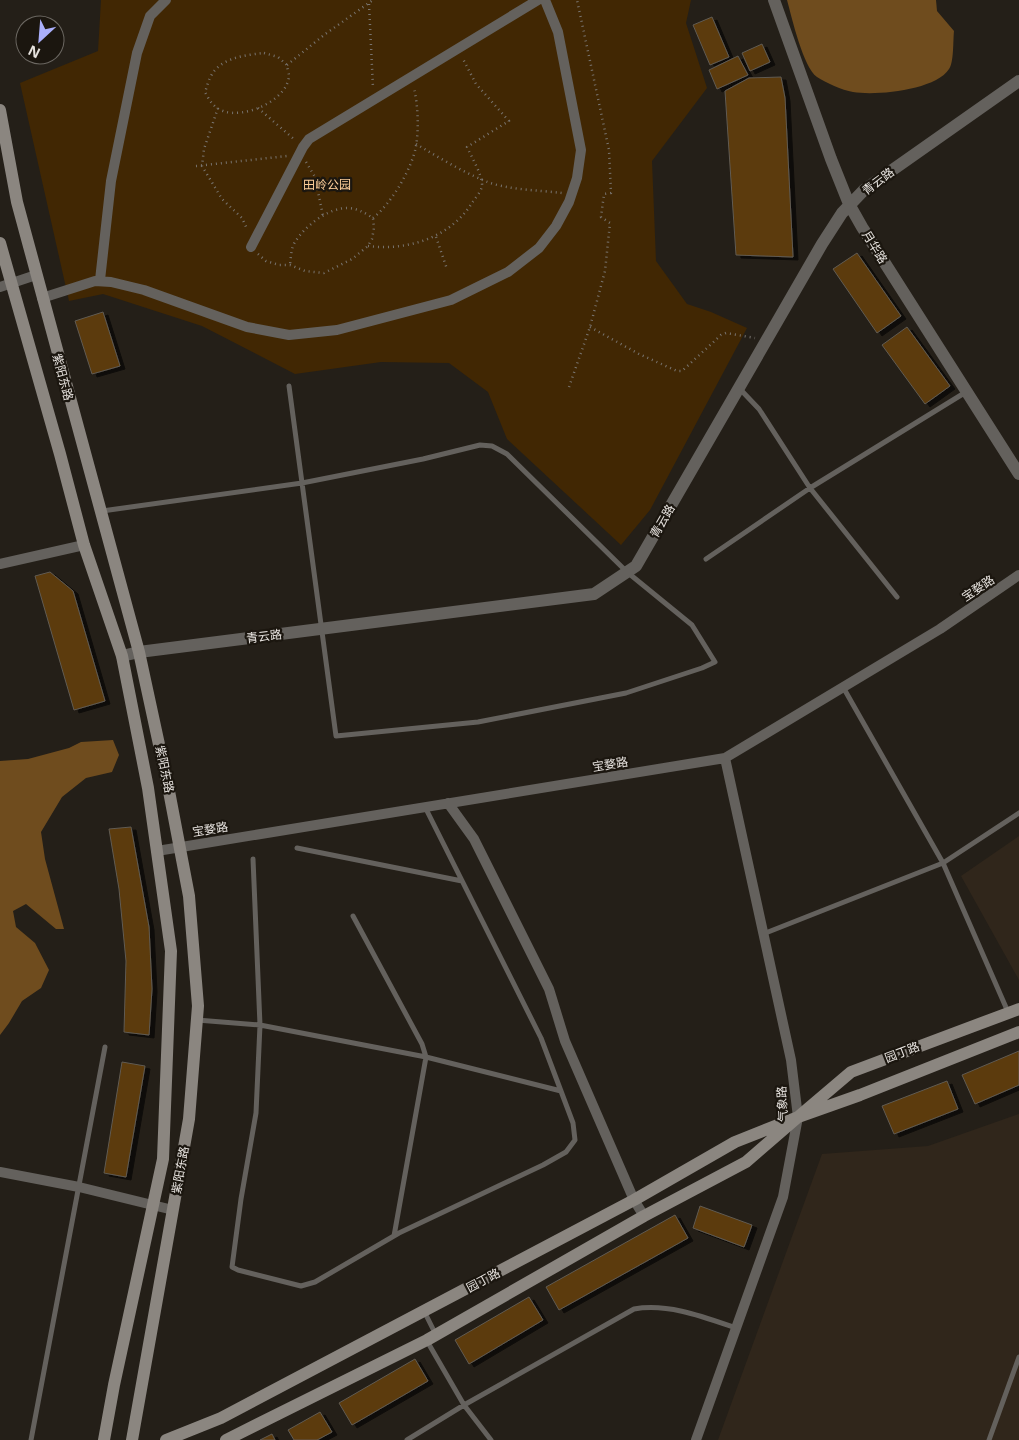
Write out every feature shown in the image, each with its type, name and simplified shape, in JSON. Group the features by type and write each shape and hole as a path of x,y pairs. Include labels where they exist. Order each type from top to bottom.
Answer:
{"main road":[{"name":"紫阳东路","path":"0,110 17,202 139,652 168,786 189,896 198,1006 189,1119 132,1440"},
{"name":"紫阳东路","path":"0,243 6,285 60,454 84,545 122,656 148,788 171,951 163,1159 114,1385 104,1440"},
{"name":"园丁路","path":"226,1440 432,1338 644,1216 746,1162 851,1072 1014,1011"},
{"name":"园丁路","path":"166,1440 221,1418 634,1200 735,1142 1019,1032"}],"street":[{"path":"100,280 112,181 137,53 150,16 166,0"},
{"path":"251,247 300,151 309,140 538,0"},
{"path":"42,298 100,280 144,290 247,327 289,335 337,330 451,300 508,272 539,248 556,226 572,194 577,178 581,150 558,32 545,0"},
{"name":"月华路","path":"774,0 831,159 850,204 862,227 1019,474"},
{"name":"青云路","path":"122,656 139,652 594,594 636,566 826,237 850,204 879,179 1019,81"},
{"path":"6,285 36,275"},
{"path":"0,564 84,545"},
{"name":"宝婺路","path":"157,850 725,758 940,629 1019,575"},
{"name":"气象路","path":"696,1440 783,1198 798,1117 791,1060 725,758"},
{"path":"448,803 474,839 549,989 565,1041 634,1200 644,1216"},
{"path":"0,1172 80,1187 173,1210"}],"lane":[{"path":"100,512 302,483 480,446 492,446 507,454 627,572 692,625 715,662 626,693 478,722 336,736 321,629 302,483 289,386"},
{"path":"739,388 759,409 810,488 897,597"},
{"path":"706,559 810,488 967,392"},
{"path":"843,687 943,864 1014,1011"},
{"path":"253,859 260,1025 256,1113 241,1199 232,1267 301,1286 315,1282 394,1236 544,1165 566,1152 575,1140 573,1123 541,1038 424,807"},
{"path":"763,934 943,864 1019,813"},
{"path":"297,848 462,881"},
{"path":"353,916 422,1044 426,1057 394,1236"},
{"path":"197,1020 260,1025 426,1057 560,1091"},
{"path":"31,1440 105,1047"},
{"path":"407,1440 464,1405 634,1309 645,1307 688,1312 736,1328"},
{"path":"424,1311 432,1338 464,1405 491,1440"},
{"path":"989,1440 1019,1357"}],"path":[{"path":"287,64 374,0"},
{"path":"569,387 590,327 605,270 610,223 601,217 604,194 611,193 609,150 577,0"},
{"path":"369,4 373,101"},
{"path":"368,246 384,248 416,243 436,236 448,229 469,209 482,188 482,180 467,146 509,121 476,84 458,49"},
{"path":"264,53 278,57 287,64 289,77 282,91 273,100 258,108 242,112 222,111 210,102 205,92 211,75 224,62 248,55 264,53"},
{"path":"373,218 395,193 414,153 417,134 416,97 412,77"},
{"path":"218,108 204,149 202,166 222,199 242,218 248,230 246,240 266,261 279,266 290,265 305,272 324,273 352,258 368,246 372,240 373,218"},
{"path":"258,108 300,151 309,165 315,177 323,217"},
{"path":"416,144 451,165 482,180 504,186 572,194"},
{"path":"196,166 300,151"},
{"path":"290,265 294,243 302,232 335,210 348,208 361,211 373,218"},
{"path":"436,236 448,269"},
{"path":"590,327 639,354 677,371 682,371 721,335 726,333 767,339"}],"shaded area":[{"path":"787,0 936,0 937,11 954,31 951,66 942,76 932,82 905,90 863,93 834,86 817,77 807,63"},
{"path":"113,740 119,755 112,772 86,778 62,797 41,832 45,859 64,929 56,929 26,904 13,911 16,927 35,943 49,970 41,988 22,1001 0,1035 0,761 28,759 69,748 81,742"},
{"path":"1019,836 1019,980 961,876"},
{"path":"1019,1114 1019,1440 718,1440 822,1154 928,1146"}],"green space":[{"name":"田岭公园","path":"101,0 691,0 686,23 707,88 652,161 656,261 687,304 747,328 650,510 621,545 507,439 488,392 449,363 381,362 295,374 202,326 103,294 69,301 20,83 98,51"}],"building":[{"path":"712,17 729,57 710,65 693,25"},
{"path":"762,44 770,62 750,71 742,53"},
{"path":"738,56 748,75 717,89 709,70"},
{"path":"781,77 785,98 793,257 736,255 725,91 749,78"},
{"path":"857,253 901,316 877,333 833,269"},
{"path":"103,312 120,366 92,374 75,321"},
{"path":"907,327 950,386 925,404 882,345"},
{"path":"50,572 73,591 105,701 74,710 35,576"},
{"path":"131,827 149,927 152,989 149,1035 124,1032 126,961 119,889 109,829"},
{"path":"1019,1051 1019,1085 975,1104 962,1075"},
{"path":"122,1062 145,1066 126,1177 104,1173"},
{"path":"947,1081 958,1109 894,1134 882,1106"},
{"path":"700,1206 752,1225 744,1247 693,1228"},
{"path":"675,1215 688,1238 559,1310 546,1287"},
{"path":"529,1297 543,1320 469,1364 455,1340"},
{"path":"415,1359 428,1381 352,1425 339,1403"},
{"path":"320,1412 332,1432 317,1440 294,1440 288,1430"},
{"path":"272,1434 275,1440 260,1440"}]}
